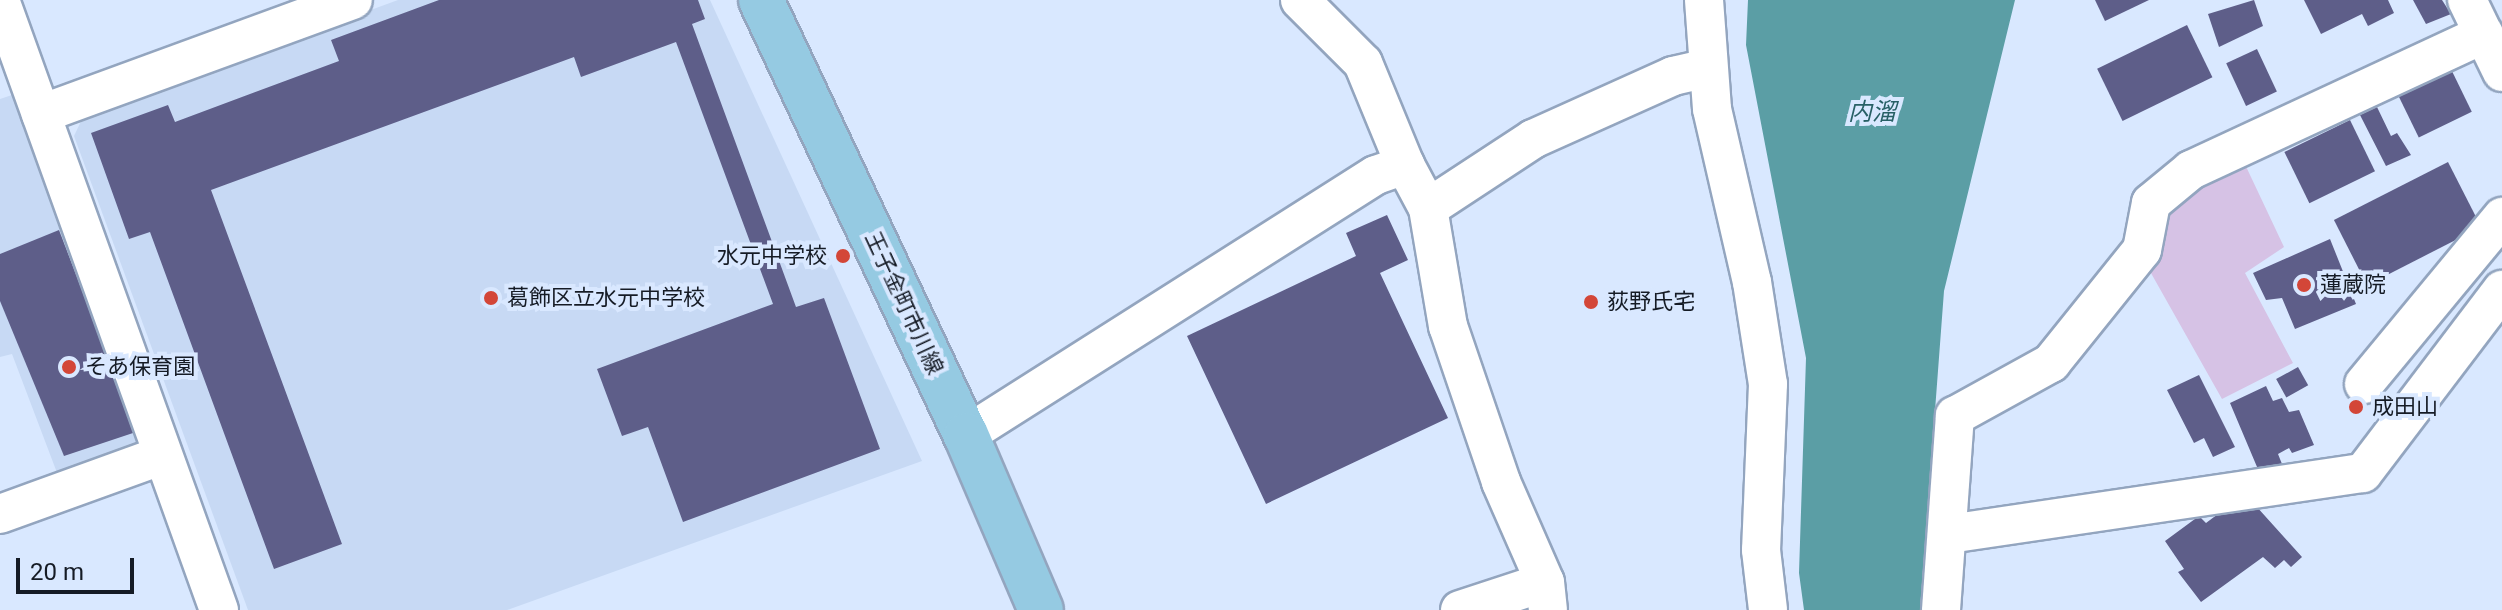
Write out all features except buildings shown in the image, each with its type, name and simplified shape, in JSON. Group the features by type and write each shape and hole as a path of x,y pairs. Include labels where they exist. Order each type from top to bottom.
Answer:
{"main road":[{"name":"王子金町市川線","path":"761,0 966,435 1041,610"}],"street":[{"path":"0,0 219,610"},
{"path":"41,114 353,0"},
{"path":"1300,0 1363,63 1405,165 1428,208 1448,326 1501,482 1547,596 1460,610"},
{"path":"1704,0 1712,109 1752,282 1768,384 1761,550 1768,610"},
{"path":"2467,0 2502,72"},
{"path":"1941,610 1949,534 1955,416 2051,363 2142,250 2151,203 2191,170 2484,34"},
{"path":"1428,208 1533,139 1673,76 1708,68"},
{"path":"966,435 1376,175 1405,165"},
{"path":"2364,384 2502,217"},
{"path":"1949,534 2363,473 2502,290"},
{"path":"0,514 163,455"}],"shaded area":[{"name":"葛飾区立水元中学校","path":"398,0 710,0 922,461 507,610 248,610 74,136 84,115"},
{"path":"18,93 151,447 59,478 12,354 0,357 0,99"},
{"path":"2242,158 2284,247 2245,273 2293,363 2222,399 2147,266 2158,216"}],"water":[{"name":"内溜","path":"1748,0 2015,0 1944,291 1920,610 1804,610 1799,573 1806,358 1746,45"}],"place":[{"name":"水元中学校","path":"843,256"},
{"name":"蓮蔵院","path":"2304,285"},
{"name":"葛飾区立水元中学校","path":"491,298"},
{"name":"荻野氏宅","path":"1591,302"},
{"name":"そあ保育園","path":"69,367"},
{"name":"成田山","path":"2356,407"}]}
